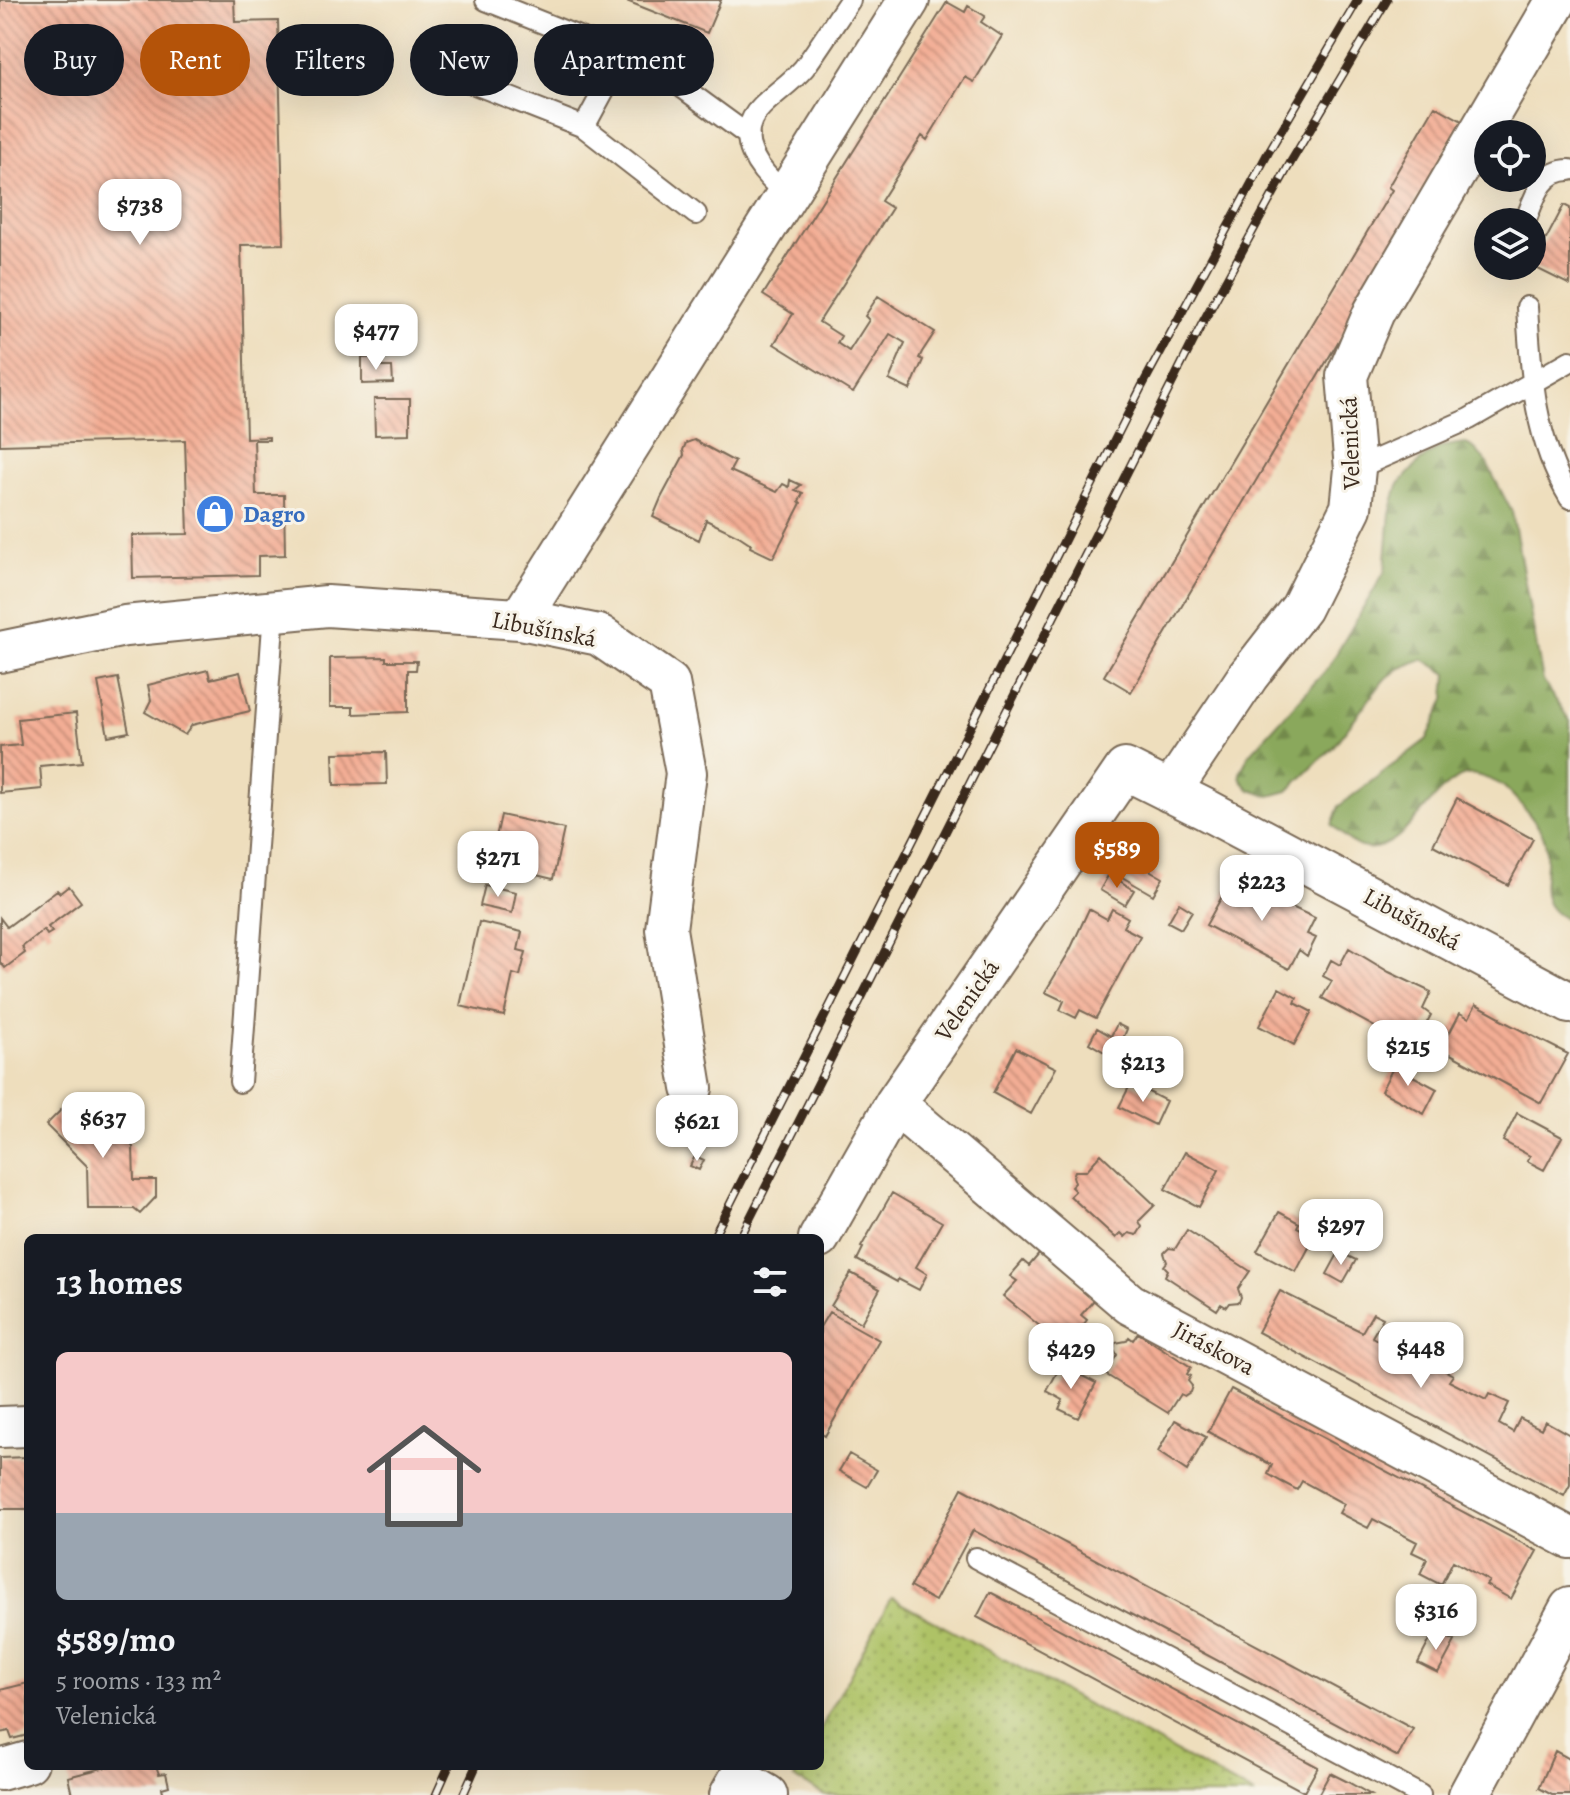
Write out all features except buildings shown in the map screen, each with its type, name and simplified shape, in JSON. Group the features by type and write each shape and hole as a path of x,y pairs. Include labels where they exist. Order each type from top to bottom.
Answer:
{"street":[{"path":"520,619 909,0"},
{"name":"Velenická","path":"1170,792 1248,676 1301,608 1351,508 1355,469 1347,376 1374,312 1557,0"},
{"name":"Libušínská","path":"0,652 125,626 327,606 520,619 599,635 669,683 686,773 666,929 692,1088"},
{"name":"Velenická","path":"821,1234 895,1104 1125,769"},
{"name":"Libušínská","path":"1125,769 1570,1003"},
{"name":"Jiráskova","path":"895,1104 1130,1304 1570,1538"},
{"path":"0,1427 24,1426"},
{"path":"1469,1795 1570,1608"},
{"path":"0,1770 24,1763"}],"lane":[{"path":"486,0 546,24"},
{"path":"787,194 761,172 749,147 749,124 802,70 850,0"},
{"path":"505,96 584,127 696,214"},
{"path":"584,127 601,96"},
{"path":"694,96 749,136"},
{"path":"1531,208 1541,184 1560,170 1570,170"},
{"path":"1527,307 1531,383 1543,434 1570,498"},
{"path":"1355,469 1469,419 1570,361"},
{"path":"240,1082 274,611"},
{"path":"976,1558 1420,1795"}],"green space":[{"path":"1464,443 1474,448 1485,460 1512,512 1543,681 1570,721 1570,921 1557,914 1545,897 1543,835 1515,798 1491,780 1476,775 1462,776 1448,784 1407,828 1378,848 1357,846 1332,825 1339,806 1427,739 1445,699 1447,674 1423,659 1400,668 1384,680 1332,748 1288,791 1270,796 1250,790 1241,780 1240,773 1249,755 1328,668 1385,571 1390,513 1398,485 1419,462 1440,447"},
{"path":"891,1598 1255,1795 825,1795 794,1778 798,1770 824,1770 824,1723"}],"railway":[{"path":"715,1234 1141,388 1268,153 1358,0"},
{"path":"742,1234 1203,322 1292,160 1387,0"},
{"path":"436,1795 447,1770"},
{"path":"463,1795 474,1770"}],"place":[{"name":"Dagro","path":"215,514"}]}
